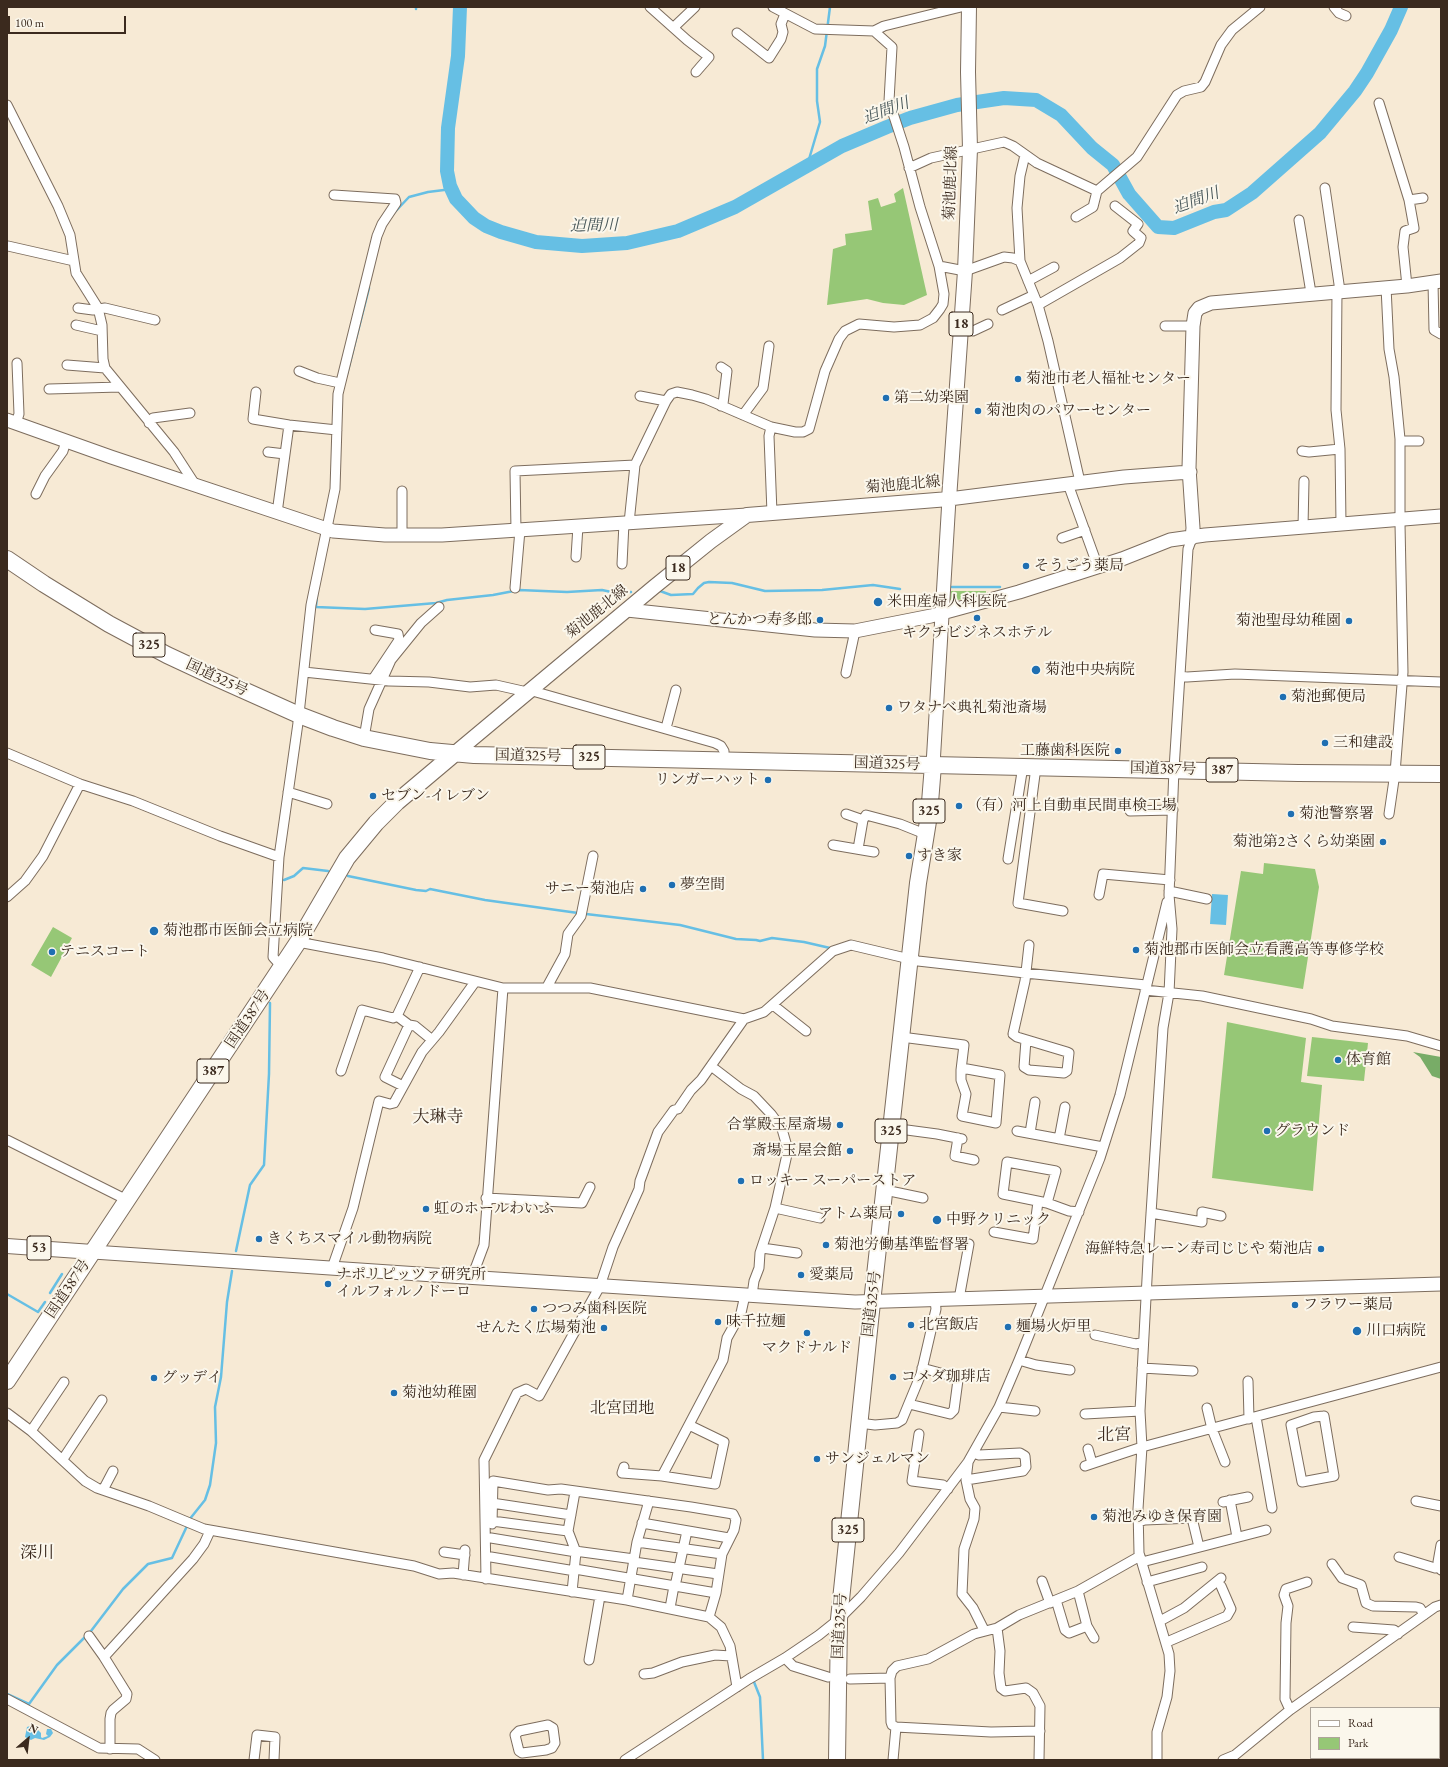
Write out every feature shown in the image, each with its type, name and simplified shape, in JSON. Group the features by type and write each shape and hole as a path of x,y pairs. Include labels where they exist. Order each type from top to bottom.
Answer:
{"highway":[{"name":"国道325号","path":"7,559 80,607 167,655 299,715 364,738 397,746 454,754 724,759 933,765 929,815 925,834 884,1190 839,1619 837,1760"},
{"name":"国道387号","path":"7,1381 282,967 338,872 357,845 397,802 454,754"},
{"name":"国道387号","path":"933,765 1174,769 1298,773 1441,774"}],"main road":[{"name":"菊池鹿北線","path":"454,754 528,691 711,541 747,514 949,498 965,271 970,148 968,72 969,7"},
{"name":"53","path":"7,1246 93,1252"}],"street":[{"path":"650,7 687,40 709,57 696,72"},
{"path":"674,28 695,7"},
{"path":"773,7 815,28 874,31 884,26 961,7"},
{"path":"1076,217 1093,206 1099,190 1137,158 1177,95 1184,91 1201,87 1205,82 1221,45 1232,30 1260,7"},
{"path":"1334,7 1339,13 1346,16"},
{"path":"737,33 769,58 781,39 783,32 781,24 785,14"},
{"path":"622,564 626,523 635,465 666,401 671,394 677,392 706,399 771,427 795,432 803,432 809,429 825,371 839,339 845,331 860,324 888,327 920,325 933,318 940,309 944,299 939,266 920,208 889,101 892,47 874,31"},
{"path":"1378,103 1409,200 1414,228 1405,231 1403,246 1407,286"},
{"path":"7,105 58,206 70,235 76,273 98,308 102,331 103,359 105,368 177,457 196,486"},
{"path":"909,168 931,158 970,148 1004,142 1013,146 1024,155 1099,190"},
{"path":"1024,155 1020,176 1017,208 1020,261 1038,305 1048,341 1074,483 1085,530 1098,567"},
{"path":"1325,188 1338,291 1336,410 1340,450 1341,524"},
{"path":"282,967 273,957 279,857 299,715 311,605 335,489 338,394 376,242 382,224 396,203 395,199 334,195"},
{"path":"1409,200 1423,198"},
{"path":"1038,305 1120,258 1139,243 1141,238 1133,231 1138,224 1115,206"},
{"path":"1298,220 1311,294"},
{"path":"8,246 74,261"},
{"path":"939,266 965,271 1004,257 1013,258 1020,261"},
{"path":"1028,281 1054,267"},
{"path":"1157,1760 1157,1732 1167,1697 1170,1671 1167,1642 1141,1559 1138,1522 1142,1447 1140,1411 1163,1028 1169,993 1172,929 1169,893 1174,769 1188,549 1194,528 1190,472 1193,326 1195,314 1204,305 1338,291 1407,286 1437,281 1434,330 1441,334"},
{"path":"1386,287 1389,342 1400,440 1403,680 1395,773 1389,814"},
{"path":"1002,310 1034,295"},
{"path":"78,308 93,310 105,308 155,320"},
{"path":"76,324 102,331"},
{"path":"961,330 973,331 988,324"},
{"path":"1165,326 1193,326"},
{"path":"743,416 763,388 769,346"},
{"path":"17,363 19,414 11,421 196,486 326,529 385,536 518,530 747,514"},
{"path":"68,365 105,368"},
{"path":"721,367 727,371 723,404 721,406"},
{"path":"299,371 316,378 340,382"},
{"path":"49,389 120,387"},
{"path":"256,392 253,419 289,425 337,430"},
{"path":"640,396 666,401"},
{"path":"149,423 153,418 190,414"},
{"path":"277,513 289,425"},
{"path":"771,427 769,436 772,513"},
{"path":"1400,440 1419,441"},
{"path":"36,494 45,476 63,451 66,441"},
{"path":"1302,451 1340,450"},
{"path":"268,452 285,454"},
{"path":"515,588 518,530 515,471 635,465"},
{"path":"933,765 949,498 1124,477 1190,472"},
{"path":"1303,527 1304,481"},
{"path":"402,491 402,535"},
{"path":"627,610 815,630 855,631 887,626 1019,592 1098,567 1170,540 1205,535 1441,516"},
{"path":"576,557 578,526"},
{"path":"1062,538 1085,530"},
{"path":"377,679 405,641 421,623 440,607"},
{"path":"364,738 368,709 377,679 399,640 398,634 376,630"},
{"path":"846,673 855,631"},
{"path":"304,672 470,687 496,685 528,691 666,728 715,743 721,746 724,752 724,759"},
{"path":"1180,676 1187,678 1235,674 1441,682"},
{"path":"666,728 676,690"},
{"path":"7,753 80,784 133,801 220,836 279,857"},
{"path":"1008,859 1029,766"},
{"path":"1029,766 1018,903 1063,912"},
{"path":"7,898 25,881 38,862 80,784"},
{"path":"288,792 327,804"},
{"path":"1130,811 1173,810"},
{"path":"846,814 863,820"},
{"path":"858,849 863,820 869,815 906,825 925,834"},
{"path":"833,845 874,852"},
{"path":"547,988 565,954 568,934 581,916 593,856"},
{"path":"1099,895 1103,874 1170,880"},
{"path":"1169,893 1207,899"},
{"path":"625,1760 737,1687 785,1658 819,1635 839,1619 861,1597 899,1553 974,1453 999,1407 1020,1360 1079,1212 1103,1147 1120,1095 1169,893"},
{"path":"298,942 383,958 503,988 590,988 744,1019 764,1012 832,951 851,945 910,960 1146,987 1169,993 1202,996 1311,1019 1332,1026 1407,1036 1441,1046"},
{"path":"1026,1040 1024,1067 1028,1070 1064,1073 1067,1071 1069,1053 1026,1040 1013,1034 1029,945"},
{"path":"341,1071 362,1010 393,1018 397,1016 420,967"},
{"path":"332,1268 353,1208 379,1101 394,1104 422,1052 431,1039 439,1032 475,982"},
{"path":"472,1277 484,1245 487,1209 486,1198 503,988"},
{"path":"773,1005 806,1031"},
{"path":"397,1016 409,1025 416,1026 431,1039"},
{"path":"488,1579 484,1460 517,1393 526,1389 539,1396 600,1286 613,1247 639,1189 640,1181 658,1132 674,1110 678,1109 691,1090 711,1066 744,1019"},
{"path":"403,1086 385,1077 409,1025"},
{"path":"901,1037 964,1045 961,1070 961,1080 966,1094 962,1116 996,1123 1000,1075 967,1069 961,1070"},
{"path":"662,1476 723,1360 727,1338 749,1295 759,1268 760,1253 775,1208 788,1150 782,1129 771,1114 754,1096 741,1089 711,1066"},
{"path":"1030,1133 1035,1102"},
{"path":"1059,1139 1065,1107"},
{"path":"892,1128 937,1134 960,1139 955,1156 974,1160"},
{"path":"1017,1131 1103,1147"},
{"path":"7,1140 127,1200"},
{"path":"994,1232 1033,1239 1043,1203 1056,1171 1007,1162 1003,1194 1043,1203 1069,1211 1079,1212"},
{"path":"486,1198 582,1203 590,1187"},
{"path":"884,1190 923,1198"},
{"path":"775,1208 820,1218"},
{"path":"1151,1213 1202,1222 1202,1212 1221,1216"},
{"path":"960,1299 970,1244"},
{"path":"762,1248 797,1253"},
{"path":"93,1252 600,1286 872,1302 1441,1284"},
{"path":"859,1423 875,1425 897,1423 902,1420 922,1368 936,1309 935,1300"},
{"path":"1095,1335 1136,1344 1143,1342"},
{"path":"1020,1360 1036,1365 1070,1370"},
{"path":"1088,1449 1088,1464 1142,1447 1441,1367"},
{"path":"909,1404 950,1414 954,1410 958,1380 955,1377 922,1368"},
{"path":"1142,1368 1193,1371"},
{"path":"1248,1381 1253,1418 1272,1508"},
{"path":"31,1431 64,1382"},
{"path":"62,1459 102,1400"},
{"path":"1310,1402 1314,1417"},
{"path":"999,1407 1035,1411"},
{"path":"1207,1408 1212,1429 1225,1462"},
{"path":"1085,1414 1140,1411"},
{"path":"7,1413 31,1431 85,1481 103,1490 149,1506 195,1527 210,1531 266,1539 414,1566 439,1574 463,1575 627,1600 709,1617 724,1632 730,1646 737,1687"},
{"path":"1324,1416 1334,1476 1302,1482 1292,1424 1314,1417 1324,1416"},
{"path":"622,1473 662,1476 715,1484 724,1442 689,1425"},
{"path":"920,1434 912,1481 943,1485 948,1488"},
{"path":"966,1480 1023,1471 1026,1467 1025,1456 1020,1453 980,1455 974,1453"},
{"path":"968,1462 966,1480 970,1498 975,1508 974,1518 964,1549 962,1594 973,1608 984,1630"},
{"path":"103,1490 113,1471"},
{"path":"488,1579 491,1557 493,1481 649,1501 733,1514 736,1520 734,1530 722,1554 716,1593 709,1617"},
{"path":"572,1592 576,1552 568,1531 575,1492"},
{"path":"1237,1537 1227,1501 1248,1497"},
{"path":"627,1600 636,1542 649,1501"},
{"path":"1416,1501 1441,1506"},
{"path":"492,1503 571,1515"},
{"path":"1138,1522 1145,1520 1192,1518 1198,1548"},
{"path":"492,1521 568,1531"},
{"path":"642,1523 729,1538"},
{"path":"1040,1731 991,1732 896,1728 891,1722 890,1678 892,1671 897,1666 928,1659 974,1634 984,1630 998,1628 1019,1615 1078,1591 1141,1559 1198,1548 1266,1530"},
{"path":"104,1658 194,1560 210,1531"},
{"path":"670,1608 677,1569 687,1531"},
{"path":"491,1538 634,1560 677,1569 718,1574"},
{"path":"636,1542 722,1554"},
{"path":"1399,1556 1440,1569 1438,1562 1440,1550"},
{"path":"444,1552 465,1552 463,1575"},
{"path":"491,1557 716,1593"},
{"path":"1332,1564 1339,1575 1344,1576 1361,1586 1366,1602 1373,1606 1416,1607 1420,1608 1424,1615"},
{"path":"1147,1582 1202,1567"},
{"path":"1042,1581 1053,1601 1065,1630 1070,1633 1087,1626"},
{"path":"1160,1621 1184,1608 1221,1582 1231,1610 1227,1616 1167,1642"},
{"path":"1290,1710 1285,1700 1286,1622 1288,1606 1284,1595 1286,1589 1307,1582"},
{"path":"1078,1591 1087,1626 1094,1638"},
{"path":"589,1660 600,1596"},
{"path":"1223,1760 1235,1755 1290,1710 1434,1607 1441,1605"},
{"path":"1353,1627 1394,1630 1398,1634"},
{"path":"998,1628 1000,1651 999,1673 1001,1688 1005,1691 1026,1688 1033,1693 1038,1701 1041,1711 1039,1760"},
{"path":"89,1636 127,1694 126,1699 111,1714 110,1749"},
{"path":"644,1674 653,1673 682,1662 715,1656 731,1656"},
{"path":"785,1658 793,1666 828,1677"},
{"path":"850,1679 890,1678"},
{"path":"8,1702 100,1748 138,1749 156,1760"},
{"path":"892,1760 896,1728"},
{"path":"254,1760 257,1735 275,1737 274,1760"},
{"path":"545,1760 546,1750"}],"green space":[{"path":"903,188 927,295 904,305 883,303 867,299 827,305 833,249 846,245 845,234 872,230 868,201 878,198 881,207 896,202 894,194"},
{"path":"951,591 986,591 986,594 953,601 950,600"},
{"path":"1264,863 1315,869 1319,887 1303,989 1224,975 1241,871 1263,874"},
{"name":"テニスコート","path":"53,927 72,938 51,977 31,965"},
{"name":"グラウンド","path":"1227,1022 1306,1038 1301,1082 1322,1085 1313,1191 1212,1178"},
{"name":"体育館","path":"1312,1037 1368,1043 1364,1081 1307,1076"},
{"path":"1413,1052 1441,1057 1441,1079 1432,1076 1420,1057"}],"water":[{"path":"1212,894 1228,895 1226,925 1210,924"},
{"path":"33,1725 41,1733 42,1738 48,1736 46,1734 47,1729 51,1729 53,1733 50,1737 44,1740 35,1738 31,1740 25,1737 27,1727"}],"waterway":[{"name":"迫間川","path":"460,7 458,56 448,128 447,171 450,186 456,199 474,218 486,226 501,232 536,242 582,246 627,243 678,231 735,207 842,146 887,127 910,118 957,105 1004,98 1036,100 1061,115 1092,148 1113,165 1129,194 1158,227 1174,228 1214,212 1226,210 1252,193 1320,133 1355,91 1367,73 1391,30 1401,7"},
{"path":"807,166 820,122 817,101 817,69 825,46 830,7"},
{"path":"393,214 409,197 428,192 452,189"},
{"path":"347,374 369,288"},
{"path":"660,591 671,595 693,594 704,583 709,582 732,583 765,591 822,590 873,585 900,589"},
{"path":"952,587 1000,587"},
{"path":"317,595 316,607 365,609 436,603 447,600 493,595 519,590 567,592 602,590 616,593 631,592"},
{"path":"284,880 294,876 303,868 328,871"},
{"path":"348,876 416,890 426,891 430,889 485,900 578,913"},
{"path":"586,914 680,925 736,939 760,941 772,938 804,942 830,948"},
{"path":"236,1251 250,1185 264,1165 269,1074 270,1003"},
{"path":"189,1520 205,1500 210,1485 216,1443 215,1407 221,1377 227,1302 232,1271"},
{"path":"50,1293 62,1274"},
{"path":"7,1294 38,1312 45,1302"},
{"path":"7,1694 29,1704 57,1665 91,1631 123,1589 148,1564 172,1558 187,1526"},
{"path":"754,1682 760,1697 763,1760"}],"place":[{"name":"菊池市老人福祉センター","path":"1018,379"},
{"name":"第二幼楽園","path":"886,398"},
{"name":"菊池肉のパワーセンター","path":"978,411"},
{"name":"そうごう薬局","path":"1026,566"},
{"name":"米田産婦人科医院","path":"878,602"},
{"name":"キクチビジネスホテル","path":"977,618"},
{"name":"とんかつ寿多郎","path":"820,620"},
{"name":"菊池聖母幼稚園","path":"1349,621"},
{"name":"菊池中央病院","path":"1036,670"},
{"name":"菊池郵便局","path":"1283,697"},
{"name":"ワタナベ典礼菊池斎場","path":"889,708"},
{"name":"三和建設","path":"1325,743"},
{"name":"工藤歯科医院","path":"1118,751"},
{"name":"リンガーハット","path":"768,780"},
{"name":"セブン-イレブン","path":"373,796"},
{"name":"（有）河上自動車民間車検工場","path":"959,806"},
{"name":"菊池警察署","path":"1291,814"},
{"name":"菊池第2さくら幼楽園","path":"1383,842"},
{"name":"すき家","path":"909,856"},
{"name":"夢空間","path":"672,885"},
{"name":"サニー菊池店","path":"643,889"},
{"name":"菊池郡市医師会立病院","path":"154,931"},
{"name":"菊池郡市医師会立看護高等専修学校","path":"1136,950"},
{"name":"テニスコート","path":"52,952"},
{"name":"体育館","path":"1338,1060"},
{"name":"合掌殿玉屋斎場","path":"840,1125"},
{"name":"グラウンド","path":"1267,1131"},
{"name":"斎場玉屋会館","path":"850,1151"},
{"name":"ロッキー スーパーストア","path":"741,1181"},
{"name":"虹のホールわいふ","path":"426,1209"},
{"name":"アトム薬局","path":"901,1214"},
{"name":"中野クリニック","path":"937,1220"},
{"name":"きくちスマイル動物病院","path":"259,1239"},
{"name":"菊池労働基準監督署","path":"826,1245"},
{"name":"海鮮特急レーン寿司じじや 菊池店","path":"1321,1249"},
{"name":"愛薬局","path":"801,1275"},
{"name":"ナポリピッツァ研究所 イルフォルノドーロ","path":"328,1284"},
{"name":"フラワー薬局","path":"1295,1305"},
{"name":"つつみ歯科医院","path":"534,1309"},
{"name":"味千拉麺","path":"718,1322"},
{"name":"北宮飯店","path":"911,1325"},
{"name":"麺場火炉里","path":"1008,1327"},
{"name":"せんたく広場菊池","path":"604,1328"},
{"name":"川口病院","path":"1357,1331"},
{"name":"マクドナルド","path":"807,1333"},
{"name":"コメダ珈琲店","path":"893,1377"},
{"name":"グッデイ","path":"154,1378"},
{"name":"菊池幼稚園","path":"394,1393"},
{"name":"サンジェルマン","path":"817,1459"},
{"name":"菊池みゆき保育園","path":"1094,1517"}],"district":[{"name":"大琳寺","path":"438,1117"},
{"name":"北宮団地","path":"622,1409"},
{"name":"北宮","path":"1114,1435"},
{"name":"深川","path":"37,1553"}]}
